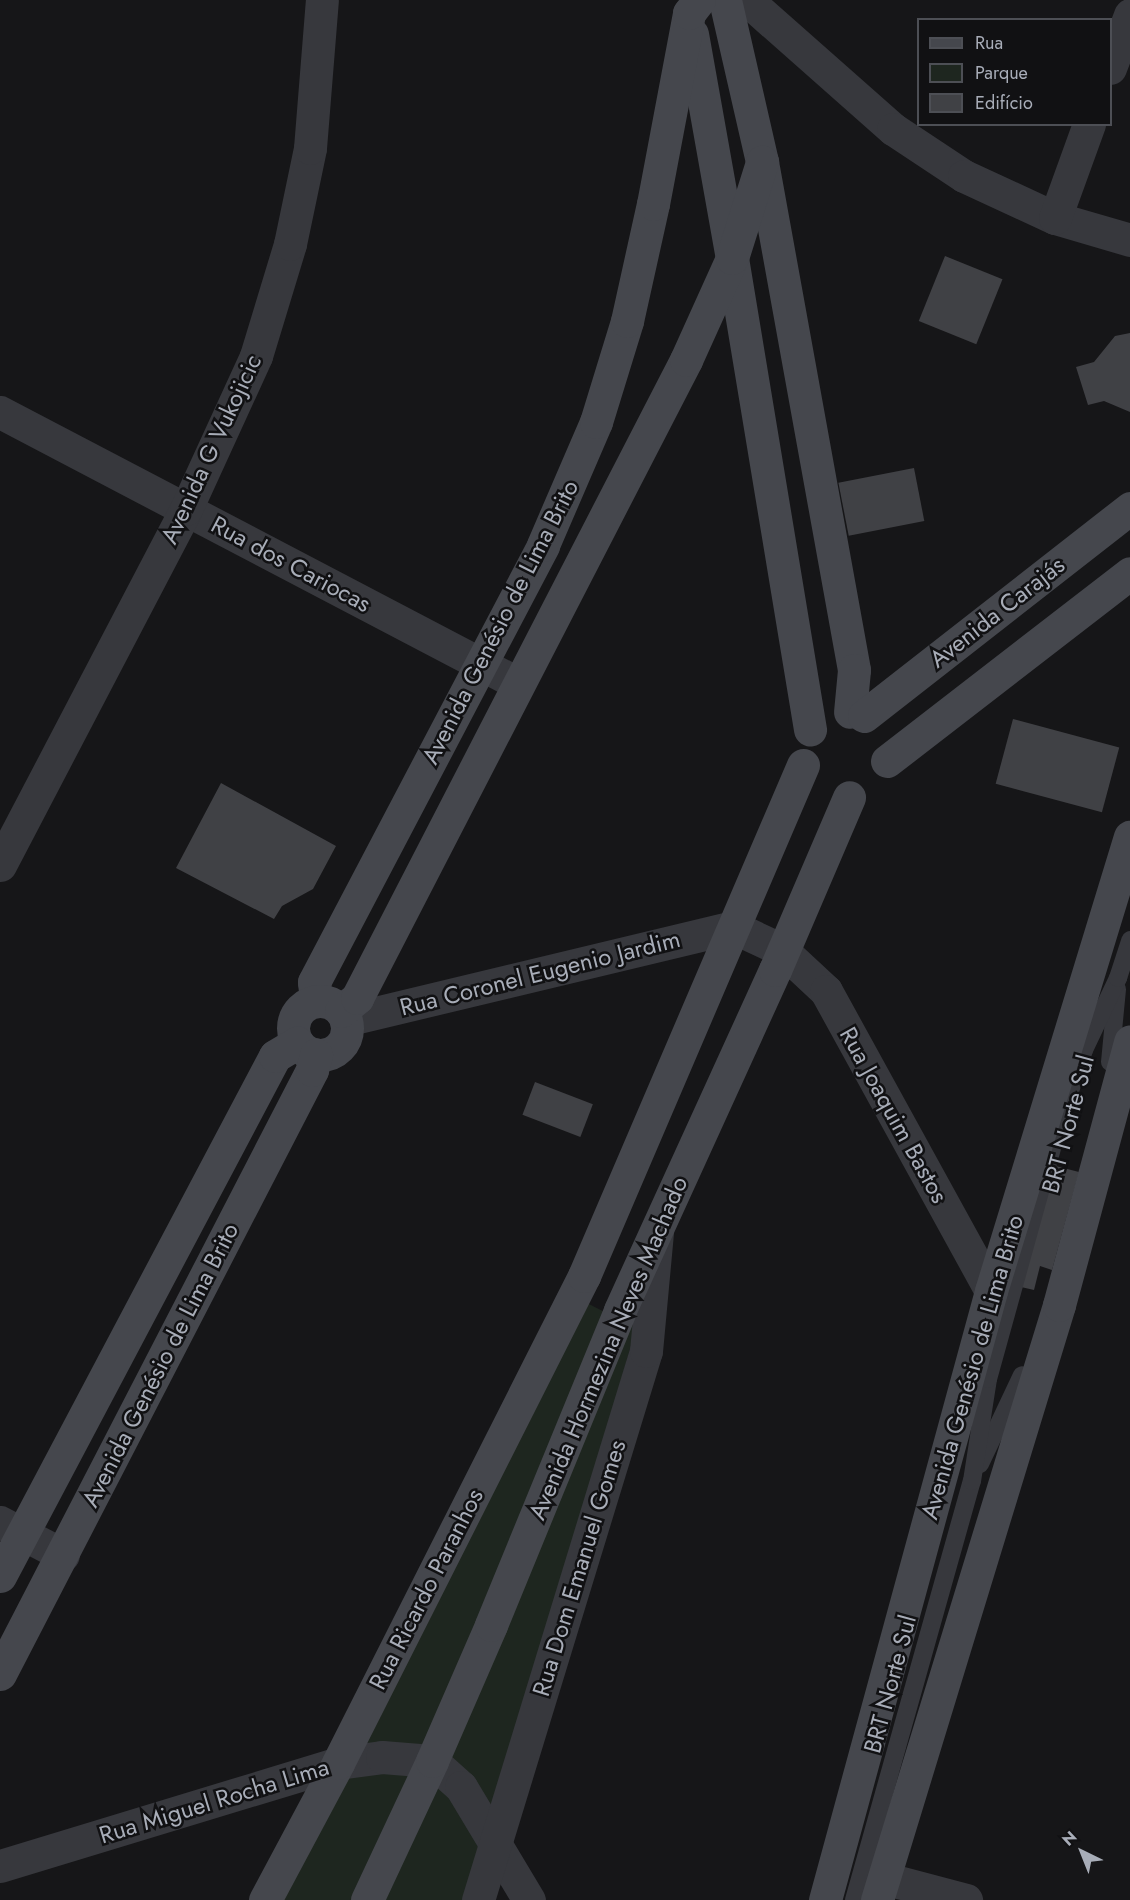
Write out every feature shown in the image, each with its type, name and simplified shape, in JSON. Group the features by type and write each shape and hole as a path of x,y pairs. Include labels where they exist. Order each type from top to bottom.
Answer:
{"main road":[{"path":"725,0 762,162 854,670 857,714"},
{"path":"691,4 810,730"},
{"name":"Avenida Genésio de Lima Brito","path":"691,4 648,228 627,321 596,422 543,545 314,982 335,1011 357,998 517,683 686,360 732,258 762,162"},
{"name":"Avenida Carajás","path":"857,714 1130,508"},
{"name":"Avenida Carajás","path":"887,761 1130,573"},
{"path":"835,713 857,714 878,728 886,743 887,761 881,778 867,791 849,797 829,794 813,783 803,765 803,747 810,730 821,719 835,713"},
{"name":"Avenida Hormezina Neves Machado","path":"584,1276 803,765"},
{"name":"Avenida Hormezina Neves Machado","path":"367,1900 432,1761 620,1310 849,797"},
{"name":"Avenida Genésio de Lima Brito","path":"825,1900 991,1291 1130,837"},
{"path":"304,1006 335,1011 347,1034 341,1046 329,1054 306,1049 293,1030 296,1017 304,1006"},
{"path":"880,1889 1059,1305 1130,1041"},
{"name":"Avenida Genésio de Lima Brito","path":"0,1576 11,1527 275,1056 306,1049 312,1070 0,1674"},
{"name":"Rua Ricardo Paranhos","path":"266,1900 338,1763 584,1276"}],"street":[{"name":"Avenida G Vukojicic","path":"0,865 186,509 256,356 290,244 310,148 322,0"},
{"path":"747,0 893,129 964,176 1055,218 1130,240"},
{"path":"1112,63 1130,15"},
{"path":"1055,218 1088,126"},
{"name":"Rua dos Cariocas","path":"0,412 517,683"},
{"name":"Rua Coronel Eugenio Jardim","path":"335,1011 733,927"},
{"name":"Rua Joaquim Bastos","path":"733,927 782,950 826,991 991,1291"},
{"name":"Rua Dom Emanuel Gomes","path":"478,1900 646,1351 657,1231"},
{"path":"11,1527 63,1555"},
{"name":"Rua Miguel Rocha Lima","path":"0,1866 338,1763 382,1757 432,1761"},
{"path":"432,1761 461,1787 495,1840 529,1900"},
{"path":"880,1889 966,1900"}],"lane":[{"name":"BRT Norte Sul","path":"854,1900 972,1480 988,1379 1060,1120 1084,1050 1118,978 1130,940"},
{"name":"BRT Norte Sul","path":"972,1480 1022,1376 1113,1052 1118,978"}],"green space":[{"path":"583,1301 636,1328 473,1900 275,1900"}],"building":[{"path":"945,256 1002,279 976,344 919,321"},
{"path":"1130,333 1130,412 1104,401 1088,405 1076,367 1094,362 1115,336"},
{"path":"914,468 924,521 849,536 838,483"},
{"path":"1013,719 1119,747 1102,812 996,784"},
{"path":"221,783 336,846 313,889 282,906 274,919 176,868"},
{"path":"535,1082 593,1104 580,1137 522,1115"},
{"path":"1044,1163 1079,1172 1052,1270 1040,1266 1034,1290 1021,1287"}]}
